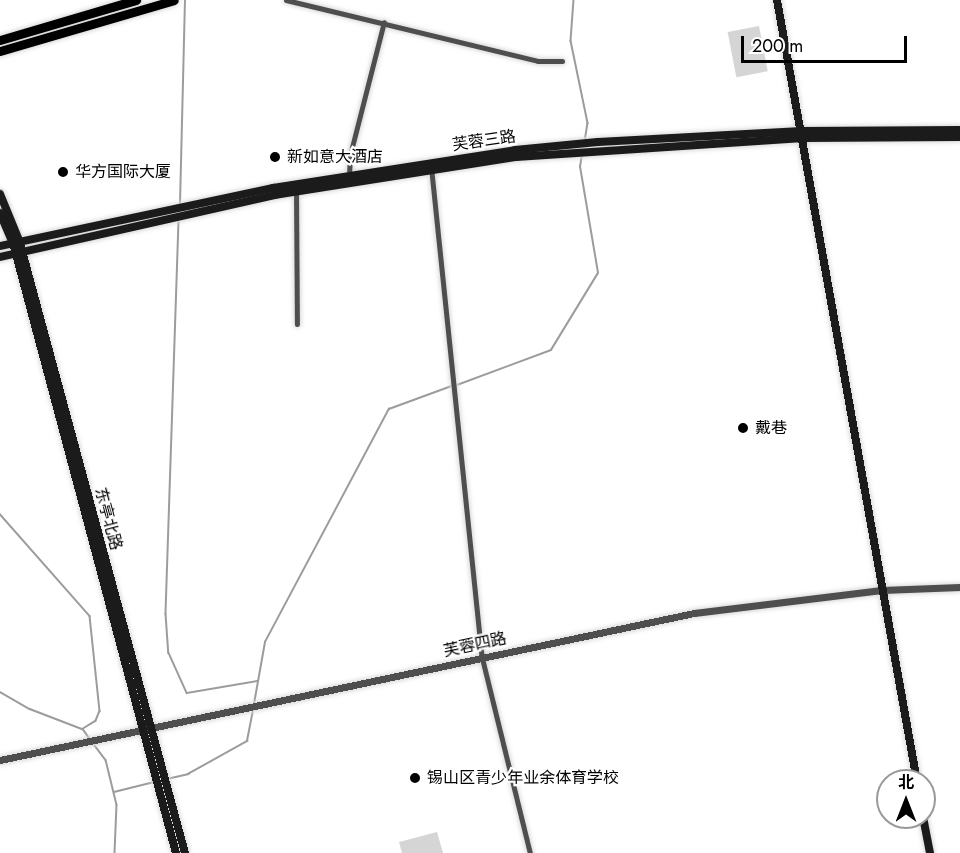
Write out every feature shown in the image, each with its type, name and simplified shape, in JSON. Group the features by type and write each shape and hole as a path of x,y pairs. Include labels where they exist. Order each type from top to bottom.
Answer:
{"main road":[{"path":"0,40 136,0"},
{"path":"0,51 174,0"},
{"path":"777,0 915,769"},
{"name":"芙蓉三路","path":"0,257 163,215 349,174 598,145 960,130"},
{"name":"芙蓉三路","path":"803,135 960,138"},
{"name":"芙蓉三路","path":"194,208 431,166"},
{"name":"东亭北路","path":"0,194 19,252 159,771 176,853"},
{"name":"东亭北路","path":"0,213 16,242"},
{"name":"芙蓉三路","path":"0,246 163,215"},
{"name":"东亭北路","path":"163,788 185,853"},
{"path":"925,829 930,853"}],"street":[{"path":"286,0 538,61 562,61"},
{"path":"349,174 350,155 384,22"},
{"path":"431,166 482,658 530,853"},
{"path":"296,191 297,324"},
{"name":"芙蓉四路","path":"0,760 694,613 882,590 960,587"}],"shaded area":[{"path":"759,26 768,71 736,77 728,32"},
{"path":"437,832 443,853 402,853 399,842"}],"waterway":[{"path":"180,204 185,0"},
{"path":"574,0 571,41 588,123 585,141"},
{"path":"457,385 551,350 598,273 580,167 582,155"},
{"path":"179,221 166,614 169,653 187,693 257,681"},
{"path":"254,704 265,642 389,409 452,386"},
{"path":"0,514 90,616 100,711 96,721 83,729 90,739"},
{"path":"0,692 30,709 82,729"},
{"path":"167,779 188,774 247,741 253,709"},
{"path":"93,743 106,760 117,805 115,853"},
{"path":"114,792 154,782"}],"place":[{"name":"新如意大酒店","path":"275,157"},
{"name":"华方国际大厦","path":"63,172"},
{"name":"戴巷","path":"743,428"},
{"name":"锡山区青少年业余体育学校","path":"415,778"}]}
